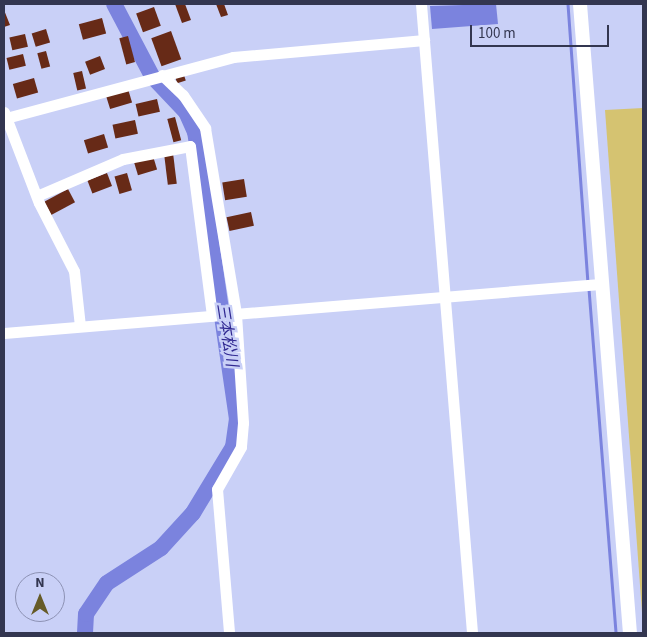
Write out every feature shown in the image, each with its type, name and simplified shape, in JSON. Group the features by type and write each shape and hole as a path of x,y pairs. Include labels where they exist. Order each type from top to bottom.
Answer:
{"street":[{"path":"421,4 472,633"},
{"path":"580,4 600,284 630,633"},
{"path":"80,326 74,271 5,115 233,57 424,40"},
{"path":"162,75 183,95 205,128 236,314 243,424 241,447 217,489 229,633"},
{"path":"39,195 123,159 190,146 212,316"},
{"path":"4,333 600,284"}],"shaded area":[{"path":"643,108 643,626 605,110"}],"water":[{"path":"496,4 498,24 432,29 430,6"}],"building":[{"path":"175,4 185,4 191,20 182,23"},
{"path":"216,4 224,4 228,15 221,17"},
{"path":"154,7 161,26 143,32 136,13"},
{"path":"4,10 10,25 4,27"},
{"path":"102,18 106,33 83,40 79,24"},
{"path":"46,29 50,42 36,47 32,33"},
{"path":"171,31 181,59 162,66 151,38"},
{"path":"25,34 28,47 12,50 9,38"},
{"path":"128,36 135,62 126,64 119,38"},
{"path":"46,51 50,66 41,69 37,53"},
{"path":"23,54 26,66 9,70 7,58"},
{"path":"100,56 105,69 90,75 85,62"},
{"path":"82,71 86,89 77,91 73,73"},
{"path":"183,72 186,81 177,83 174,75"},
{"path":"34,78 38,92 17,98 13,84"},
{"path":"128,89 132,102 110,109 106,96"},
{"path":"157,99 160,112 138,117 136,104"},
{"path":"175,117 181,140 173,142 167,119"},
{"path":"135,120 138,134 115,138 113,125"},
{"path":"104,134 108,147 88,154 84,140"},
{"path":"173,153 177,184 168,185 164,154"},
{"path":"153,156 157,169 138,175 134,162"},
{"path":"107,173 112,186 92,194 87,181"},
{"path":"127,173 132,190 119,194 115,177"},
{"path":"244,179 247,197 225,200 222,182"},
{"path":"68,189 75,202 51,215 44,202"},
{"path":"251,212 254,226 229,231 227,217"}],"waterway":[{"name":"三本松川","path":"85,633 86,614 107,583 161,548 193,513 233,447 237,419 195,132 186,112 152,76 114,4"},
{"path":"568,4 588,282"},
{"path":"589,289 616,633"}]}
